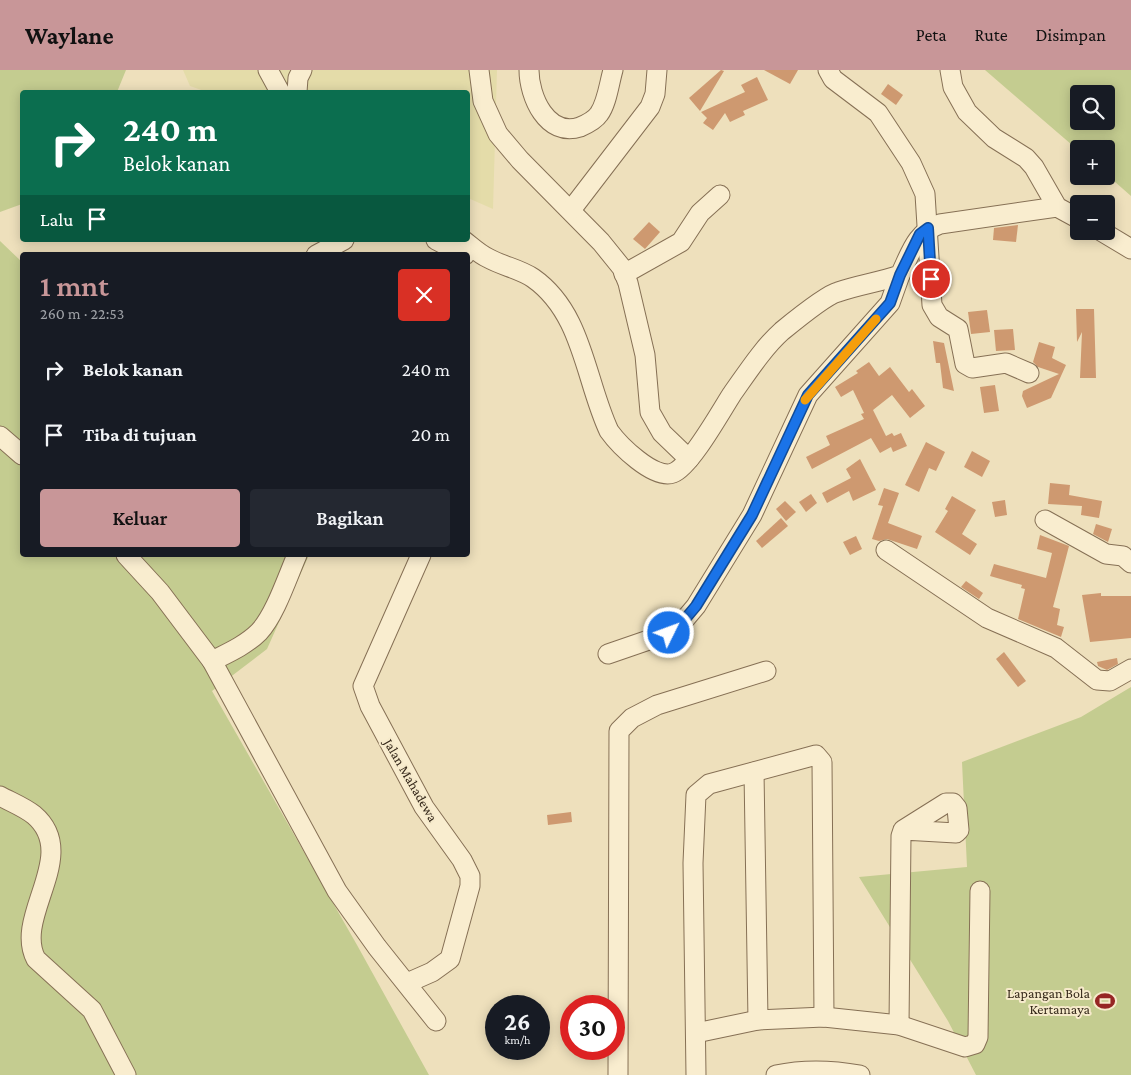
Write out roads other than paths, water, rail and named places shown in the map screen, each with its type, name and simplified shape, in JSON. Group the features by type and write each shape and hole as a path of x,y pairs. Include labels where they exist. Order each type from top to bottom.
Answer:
{"street":[{"path":"268,70 279,90"},
{"path":"297,90 298,78 302,70"},
{"path":"479,70 479,84 483,101 498,134 509,148 571,210 612,255 624,274 644,355 650,412 662,433 689,458"},
{"path":"529,70 530,88 537,106 553,123 572,129 591,122 598,116 613,70"},
{"path":"571,210 650,107 656,94 657,70"},
{"path":"828,70 833,79 878,113 911,163 925,194 932,305 939,317 958,329 965,364 972,368 1006,363 1029,373"},
{"path":"950,70 953,86 967,112 994,138 1026,158 1034,167 1057,207 1070,214"},
{"path":"624,274 681,242 700,213 720,195"},
{"path":"608,654 669,633 680,625 696,606 752,515 808,395 890,303 900,275 920,234 928,228 940,224 1057,207"},
{"path":"1115,239 1131,248"},
{"path":"322,252 340,242"},
{"path":"440,242 458,252"},
{"path":"466,242 487,258 532,278 551,292 565,311 575,332 603,419 616,441 649,468 666,474 676,471 689,458 732,393 781,332 836,292 900,275"},
{"path":"470,259 480,267 520,285 551,292"},
{"path":"0,436 20,453"},
{"path":"1045,520 1106,554 1123,556 1131,563"},
{"path":"886,550 981,614 1056,648 1097,680 1110,681 1131,669"},
{"path":"128,557 160,592 212,661 337,891 377,947 436,1021"},
{"path":"212,661 245,643 259,632 267,621 296,557"},
{"name":"Jalan Mahadewa","path":"407,983 432,972 450,959 470,886 467,868 424,807 370,706 364,686 420,557"},
{"path":"618,1075 619,731 632,718 657,706 766,671"},
{"path":"696,1075 693,863 696,795 710,784 816,755 822,762 824,1016"},
{"path":"754,772 758,1020"},
{"path":"0,796 32,813 39,820 48,839 49,865 31,934 32,951 36,959 92,1010 126,1075"},
{"path":"899,1025 901,836 903,830"},
{"path":"696,1033 758,1020 824,1016 899,1025 965,1047 977,1042 980,891"},
{"path":"776,1075 796,1071 841,1072 860,1075"}],"place":[{"name":"Lapangan Bola Kertamaya","path":"1105,1001"}]}
